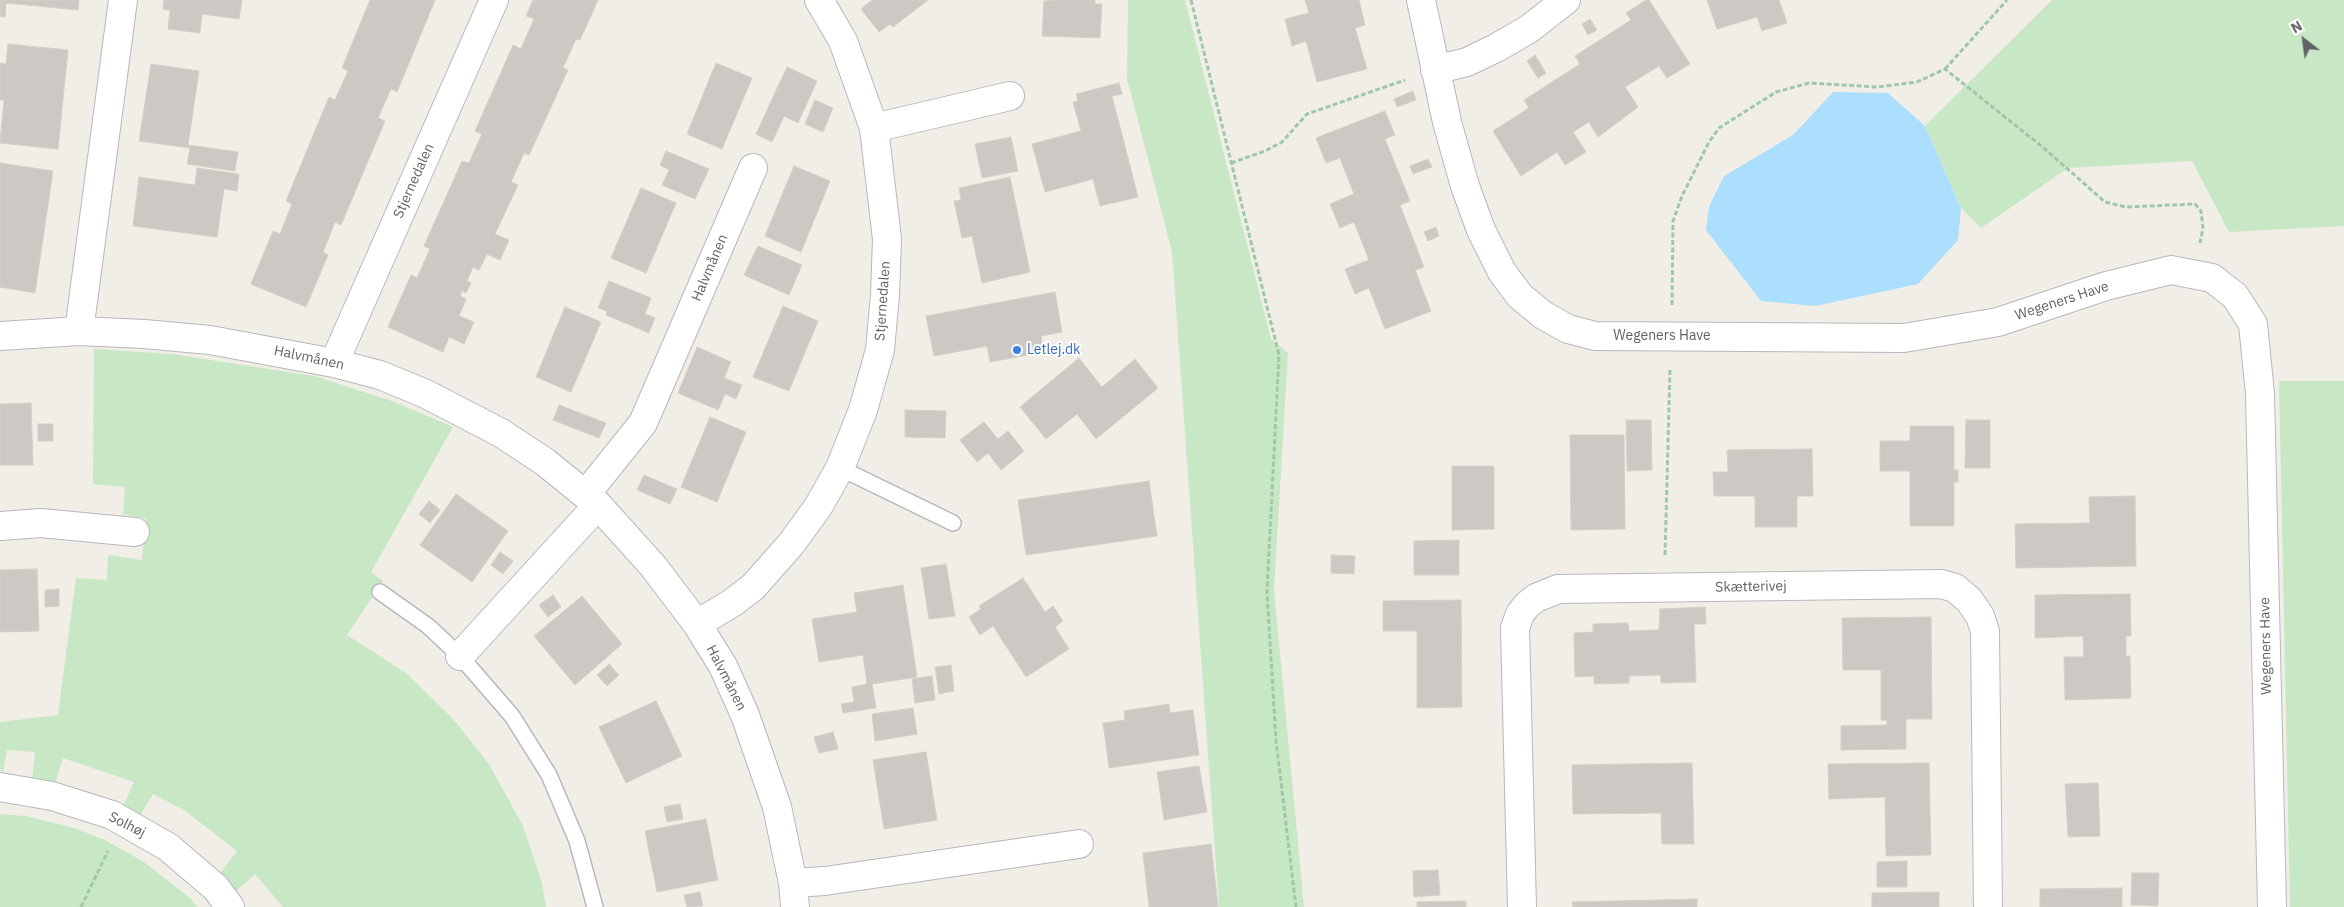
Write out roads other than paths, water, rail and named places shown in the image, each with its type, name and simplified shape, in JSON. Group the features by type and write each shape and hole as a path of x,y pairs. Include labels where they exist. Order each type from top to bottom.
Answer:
{"street":[{"path":"78,332 123,0"},
{"name":"Stjernedalen","path":"334,363 494,0"},
{"name":"Stjernedalen","path":"696,624 732,603 753,587 771,568 818,507 840,468 872,381 880,350 887,239 874,128 843,41 819,0"},
{"name":"Wegeners Have","path":"1421,0 1436,70 1465,186 1481,230 1502,272 1520,296 1543,315 1568,329 1595,336 1904,338 1998,322 2153,273 2171,270 2212,278 2235,296 2252,324 2260,394 2272,907"},
{"path":"1436,70 1467,62 1496,48 1529,29 1566,0"},
{"path":"874,128 1010,96"},
{"name":"Halvmånen","path":"460,656 592,499 643,423 753,168"},
{"name":"Halvmånen","path":"0,336 78,332 144,334 210,340 334,363 380,376 464,412 538,457 592,499 654,566 696,624 723,666 748,724 777,806 794,895 825,881 1079,844"},
{"path":"0,526 41,523 135,532"},
{"name":"Skætterivej","path":"1522,907 1515,628 1520,614 1526,605 1536,598 1558,589 1941,584 1955,588 1965,596 1980,616 1984,631 1988,907"},
{"name":"Solhøj","path":"0,787 52,796 112,815 168,847 216,888 230,907"}],"lane":[{"path":"840,468 953,523"},
{"path":"380,592 428,626 460,656 512,716 549,775 577,841 595,907"}],"water":[{"path":"1833,92 1888,93 1925,126 1961,208 1958,240 1918,284 1815,306 1761,301 1706,230 1709,207 1724,176 1793,135"}],"place":[{"name":"Letlej.dk","path":"1017,350"}]}
